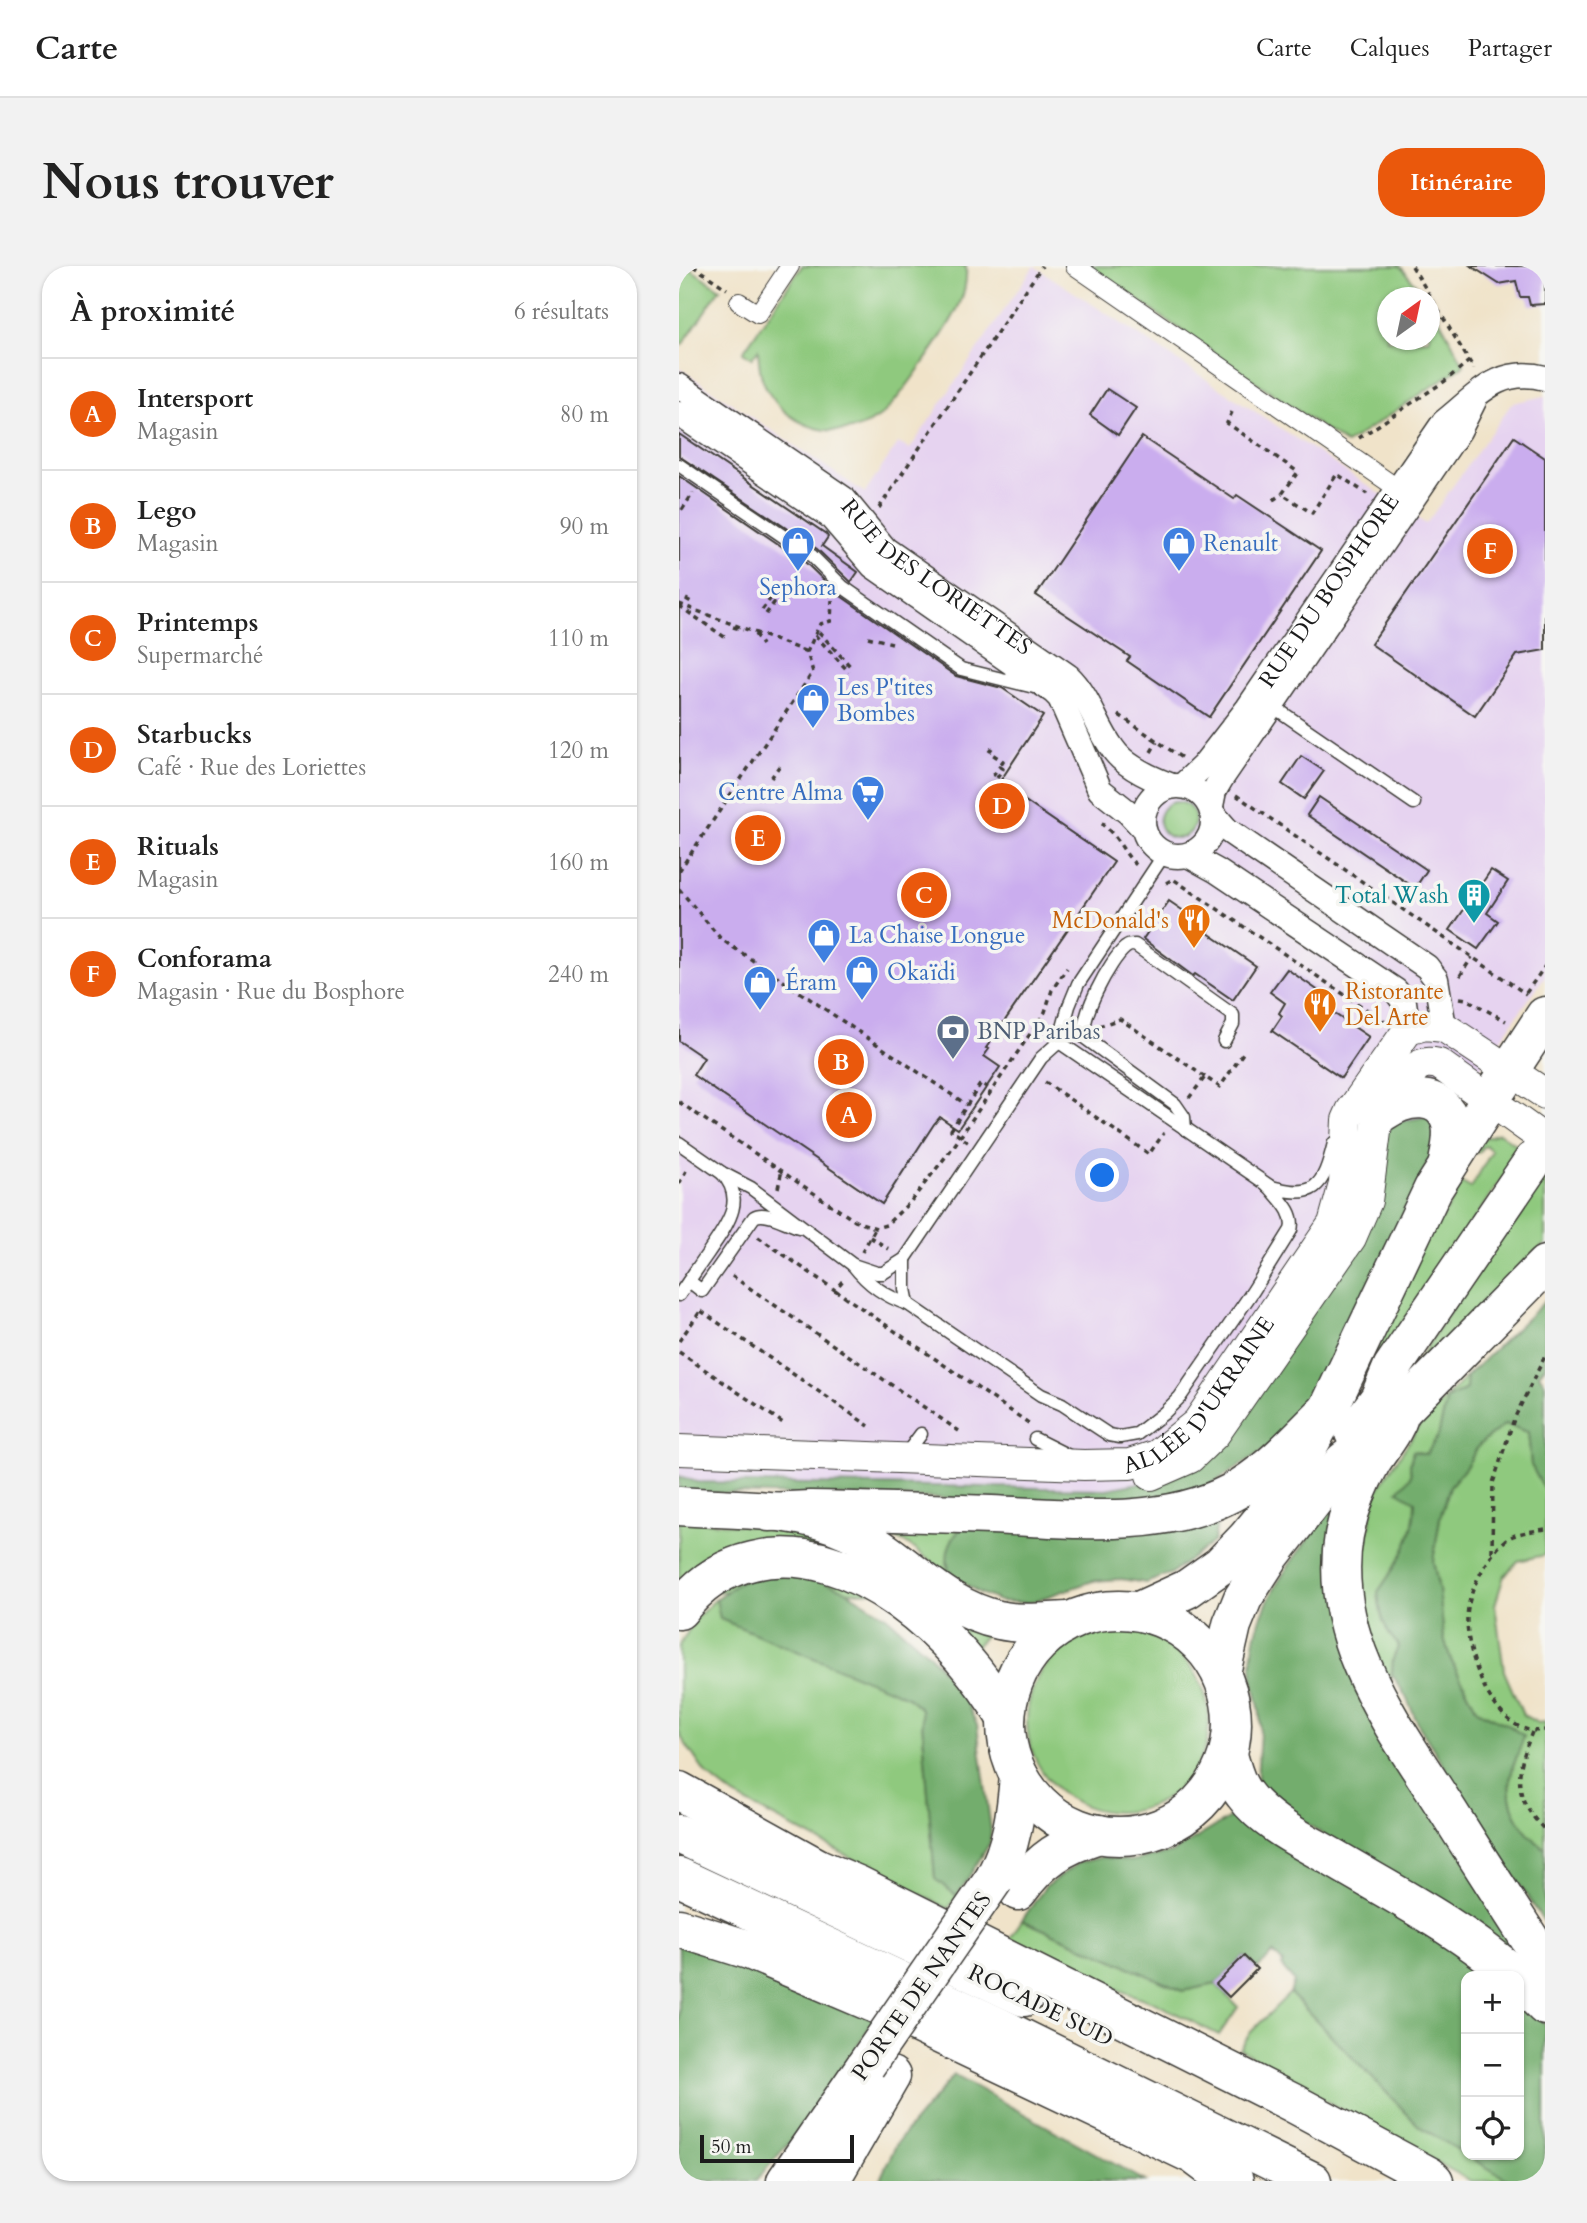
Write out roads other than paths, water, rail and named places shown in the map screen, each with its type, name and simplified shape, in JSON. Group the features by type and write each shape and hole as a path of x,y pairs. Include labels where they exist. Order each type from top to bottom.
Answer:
{"main road":[{"path":"1289,1487 1433,1189 1500,1085 1535,1005"},
{"path":"1384,1112 1406,1099 1429,1101 1440,1107 1451,1124 1448,1163"},
{"path":"1344,1461 1348,1442 1379,1399 1392,1368 1539,1150"},
{"path":"1221,1673 1232,1625 1243,1598 1270,1556 1344,1461 1360,1450 1386,1421 1401,1411 1545,1265"},
{"path":"1139,1611 1187,1590 1221,1565 1289,1487 1307,1472 1367,1391 1392,1368"},
{"path":"769,1512 838,1511 1096,1518 1154,1515 1204,1503 1248,1483 1328,1410"},
{"path":"1401,1411 1395,1428 1370,1466 1349,1513 1341,1559 1346,1616 1361,1664 1383,1711 1545,1963"},
{"path":"679,1506 769,1512 805,1517 845,1529 868,1540 944,1595 975,1613 1011,1622 1068,1621 1103,1610 1139,1611 1179,1626 1196,1639 1221,1673 1231,1705 1232,1722 1228,1755 1212,1788 1200,1802 1171,1824 1136,1834 1099,1834 1083,1830 1039,1803 1019,1776 1009,1748 1006,1717 1012,1684 1024,1661 1040,1641 1068,1621"},
{"path":"679,1610 707,1581 726,1569 744,1563 787,1557 834,1566 883,1589 925,1621 972,1666 1006,1717"},
{"path":"1228,1755 1235,1780 1257,1810 1307,1843 1439,1921 1509,1971"},
{"path":"679,1763 693,1780 715,1798 824,1860 858,1885"},
{"name":"PORTE DE NANTES","path":"786,2181 822,2128 881,2076 1006,1885 1002,1864 1014,1826 1019,1776"},
{"path":"679,1791 818,1868 858,1885 1291,2102 1434,2181"},
{"name":"ROCADE SUD","path":"679,1834 1139,2052 1400,2181"},
{"path":"1006,1885 1031,1874 1054,1853 1099,1834"},
{"name":"ROCADE SUD","path":"679,1877 995,2025 1311,2181"},
{"path":"679,1902 786,1955 878,2005"},
{"path":"679,1928 749,1951 878,2005 1194,2155 1234,2181"},
{"path":"1524,1985 1545,2006"},
{"path":"830,2181 881,2076"},
{"path":"838,2181 881,2076"},
{"path":"773,2181 822,2128"},
{"path":"1194,2155 1220,2160 1265,2181"}],"street":[{"path":"739,302 758,314 790,266"},
{"path":"1075,266 1342,450 1398,497"},
{"name":"RUE DU BOSPHORE","path":"1177,786 1212,773 1398,497 1459,431 1480,392 1518,375 1544,377"},
{"name":"RUE DES LORIETTES","path":"679,386 844,499 885,550 1068,676 1079,687 1114,751 1155,780 1177,786"},
{"name":"RUE DES LORIETTES","path":"679,414 830,516 873,566 1054,692 1060,698 1100,790 1162,845 1217,871 1387,985 1401,996 1406,1016"},
{"name":"RUE DU BOSPHORE","path":"1212,773 1212,810"},
{"path":"1212,810 1212,830 1206,840 1162,845 1143,817 1149,802 1159,791 1177,786 1199,792 1227,830 1427,967 1436,979 1444,1027 1500,1085 1539,1150"},
{"path":"1347,1120 1406,1016 1425,1025 1444,1027"},
{"name":"ALLÉE D'UKRAINE","path":"684,1452 713,1473 1109,1482 1159,1472 1189,1458 1215,1434 1235,1409 1351,1238 1367,1201 1374,1135 1384,1112 1415,1068 1421,1063 1430,1062 1500,1085"},
{"path":"1500,1085 1545,1094"},
{"name":"ALLÉE D'UKRAINE","path":"684,1452 1084,1465 1130,1464 1157,1455 1196,1423 1333,1224 1345,1184 1347,1120"}],"lane":[{"path":"679,465 812,556 843,587 961,669 1054,692"},
{"path":"1263,701 1414,803"},
{"path":"853,1265 877,1273 905,1259 1041,1058 1059,1042 1078,984 1152,875 1162,845"},
{"path":"1185,1129 1184,1117 1175,1104 1085,1038 1083,1024 1097,989 1123,949 1135,945 1233,1015 1233,1024 1224,1041"},
{"path":"679,1143 783,1210 853,1265 874,1286 895,1300 908,1304 1041,1395 1062,1404 1103,1432 1120,1437 1132,1436 1164,1413 1180,1397 1253,1291 1293,1224 1289,1211 1268,1185 1059,1042"},
{"path":"1268,1185 1296,1193 1317,1185 1326,1172 1336,1137 1347,1120"},
{"path":"722,1172 729,1180 734,1193 730,1218 683,1287 702,1291 747,1226 759,1214 764,1213 803,1228"},
{"path":"905,1259 908,1304"},
{"path":"903,1459 921,1434"},
{"path":"1038,1435 1084,1465"}],"place":[{"name":"Conforama","path":"1490,551"},
{"name":"Sephora","path":"798,573"},
{"name":"Renault","path":"1179,573"},
{"name":"Les P'tites Bombes","path":"813,730"},
{"name":"Starbucks","path":"1002,806"},
{"name":"Centre Alma","path":"868,822"},
{"name":"Rituals","path":"758,838"},
{"name":"Printemps","path":"924,895"},
{"name":"Total Wash","path":"1474,925"},
{"name":"McDonald's","path":"1194,950"},
{"name":"La Chaise Longue","path":"824,965"},
{"name":"Okaïdi","path":"862,1002"},
{"name":"Éram","path":"760,1012"},
{"name":"Ristorante Del Arte","path":"1320,1034"},
{"name":"BNP Paribas","path":"953,1061"},
{"name":"Lego","path":"841,1062"},
{"name":"Intersport","path":"849,1115"}]}
